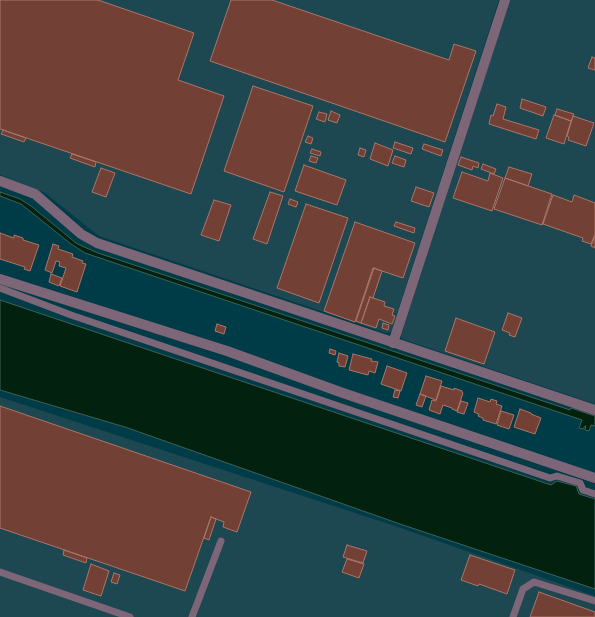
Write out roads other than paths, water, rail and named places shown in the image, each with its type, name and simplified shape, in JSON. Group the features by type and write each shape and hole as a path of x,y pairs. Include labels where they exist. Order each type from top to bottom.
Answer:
{"street":[{"path":"393,343 505,0"},
{"path":"0,181 35,194 81,234 97,243 595,410"},
{"path":"0,279 227,351 343,393 595,478"}],"lane":[{"path":"0,288 78,318 542,476 550,478 557,476 580,483 583,490 595,494"},
{"path":"192,617 221,541"},
{"path":"0,572 130,617"},
{"path":"513,617 523,589 534,582 595,601"}]}
